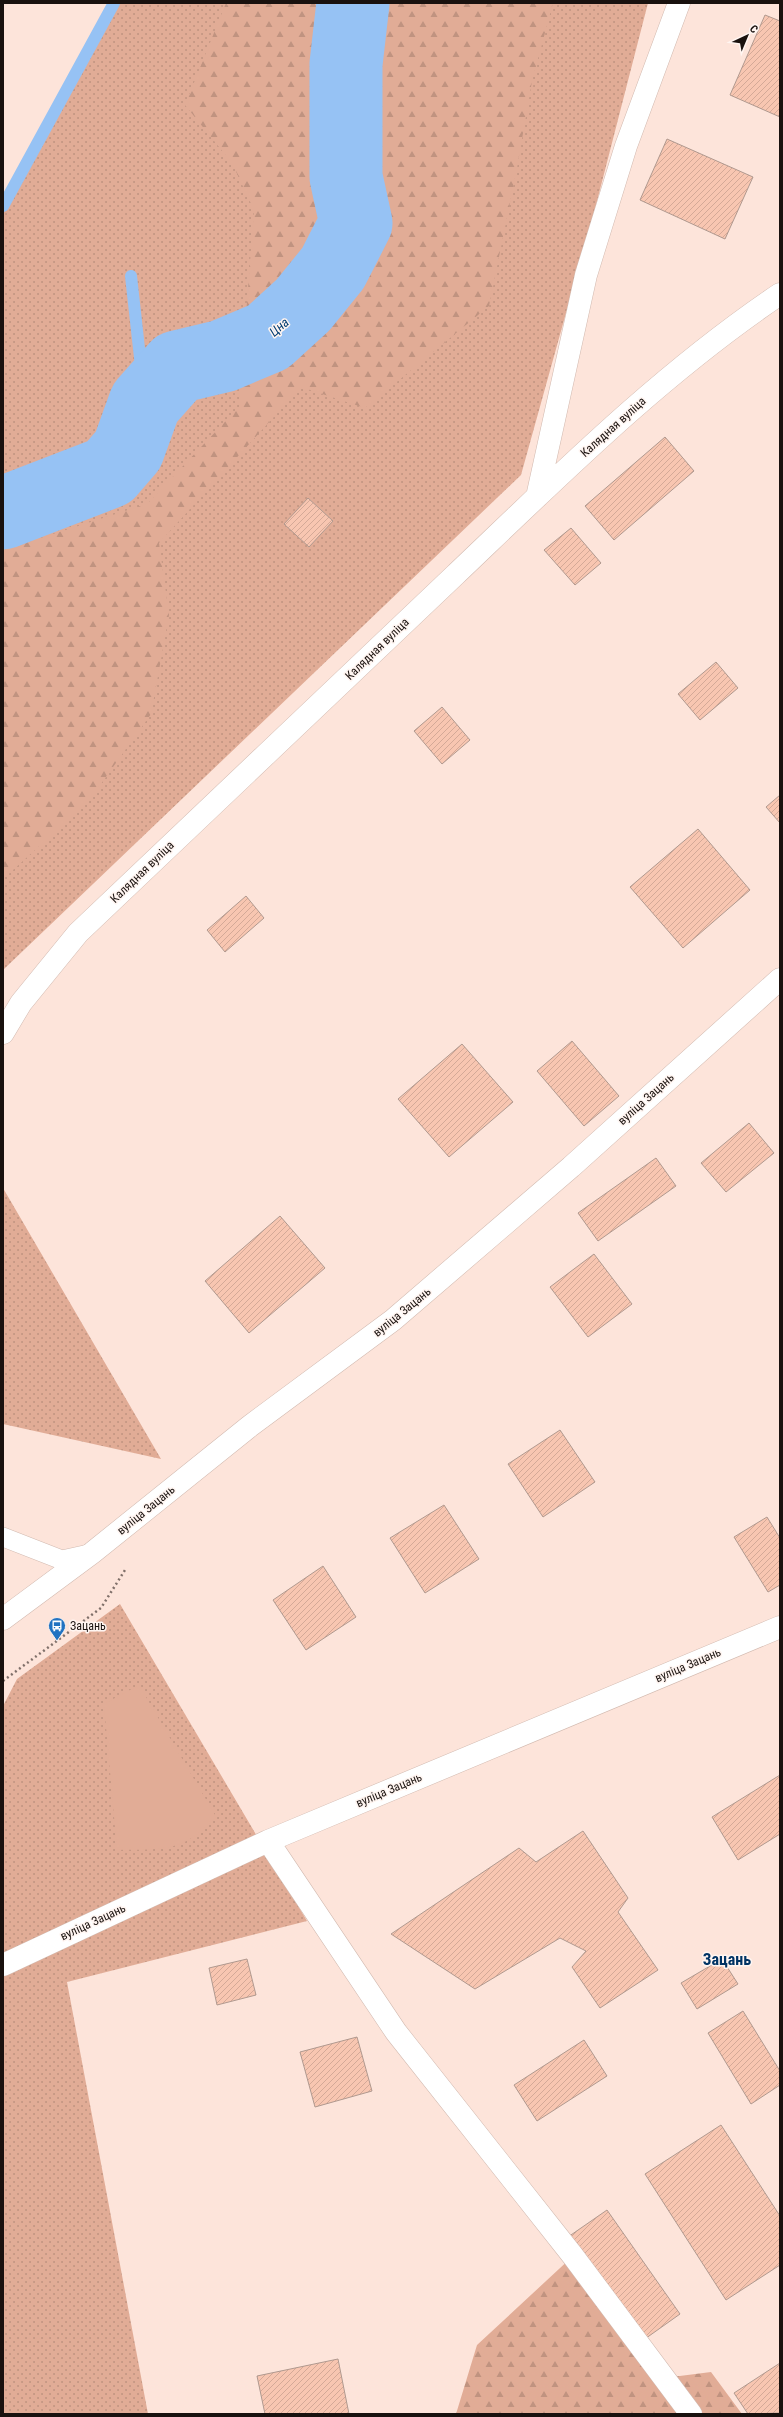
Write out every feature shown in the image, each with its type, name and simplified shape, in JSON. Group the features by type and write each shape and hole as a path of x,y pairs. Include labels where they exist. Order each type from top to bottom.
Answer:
{"street":[{"path":"537,497 586,275 626,146 679,3"},
{"name":"Калядная вуліца","path":"3,1033 21,1003 78,933 537,497 640,402 741,320 780,294"},
{"name":"вуліца Зацань","path":"3,1619 92,1553 250,1426 394,1320 571,1167 780,979"},
{"name":"вуліца Зацань","path":"3,1965 268,1841 780,1627"},
{"path":"268,1841 396,2032 573,2256 691,2414"}],"lane":[{"path":"3,1537 62,1560 92,1553"}],"path":[{"path":"3,1681 101,1608"}],"green space":[{"path":"114,3 648,3 596,205 521,475 3,970 3,206"},
{"path":"226,3 553,3 532,81 517,168 489,306 365,408 301,387 159,543 169,615 151,714 88,802 3,879 3,550 147,504 239,407 254,210 232,163 185,105"},
{"path":"3,1188 161,1459 3,1424"},
{"path":"120,1604 307,1921 67,1982 148,2414 3,2414 3,1706 17,1679"},
{"path":"139,1685 215,1815 205,1827 183,1843 160,1849 117,1850 104,1704"},
{"path":"573,2256 664,2378 711,2372 742,2414 456,2414 477,2345"}],"building":[{"path":"765,15 780,21 780,117 730,95"},
{"path":"667,139 753,177 725,239 640,200"},
{"path":"665,437 694,471 614,540 585,506"},
{"path":"308,498 333,521 309,547 284,524"},
{"path":"571,528 601,563 575,585 544,550"},
{"path":"716,662 738,688 700,720 678,694"},
{"path":"442,707 470,740 442,764 414,731"},
{"path":"780,795 780,823 766,807"},
{"path":"698,829 750,890 683,948 630,887"},
{"path":"246,896 264,918 225,952 207,930"},
{"path":"572,1041 619,1096 584,1126 537,1071"},
{"path":"462,1044 513,1102 449,1157 398,1099"},
{"path":"749,1123 774,1153 726,1192 701,1163"},
{"path":"656,1158 676,1186 598,1241 578,1213"},
{"path":"280,1216 325,1268 249,1333 205,1281"},
{"path":"594,1254 632,1304 588,1337 550,1287"},
{"path":"560,1430 595,1482 543,1517 508,1464"},
{"path":"444,1505 479,1559 425,1593 390,1538"},
{"path":"767,1517 780,1538 780,1585 768,1592 734,1537"},
{"path":"323,1566 356,1617 306,1650 273,1600"},
{"path":"780,1775 780,1834 738,1860 712,1817"},
{"path":"583,1831 628,1898 618,1912 658,1970 600,2008 572,1967 586,1951 560,1938 475,1989 391,1934 519,1848 536,1862"},
{"path":"247,1959 256,1995 217,2005 209,1968"},
{"path":"722,1959 738,1984 697,2009 681,1983"},
{"path":"743,2011 780,2071 780,2085 751,2104 708,2033"},
{"path":"357,2037 372,2091 315,2107 300,2052"},
{"path":"584,2040 607,2076 537,2121 514,2085"},
{"path":"721,2125 780,2216 780,2265 726,2300 645,2174"},
{"path":"607,2210 680,2314 642,2341 568,2237"},
{"path":"338,2359 349,2414 265,2414 257,2376"},
{"path":"780,2363 780,2413 748,2414 734,2393"}],"waterway":[{"path":"3,206 114,3"},
{"name":"Цна","path":"3,513 109,472 128,450 145,403 177,367 223,356 268,337 303,305 333,268 356,223 346,177 346,64 353,3"},
{"path":"131,276 145,403"}],"place":[{"name":"Зацань","path":"57,1641"}],"district":[{"name":"Зацань","path":"727,1959"}]}
